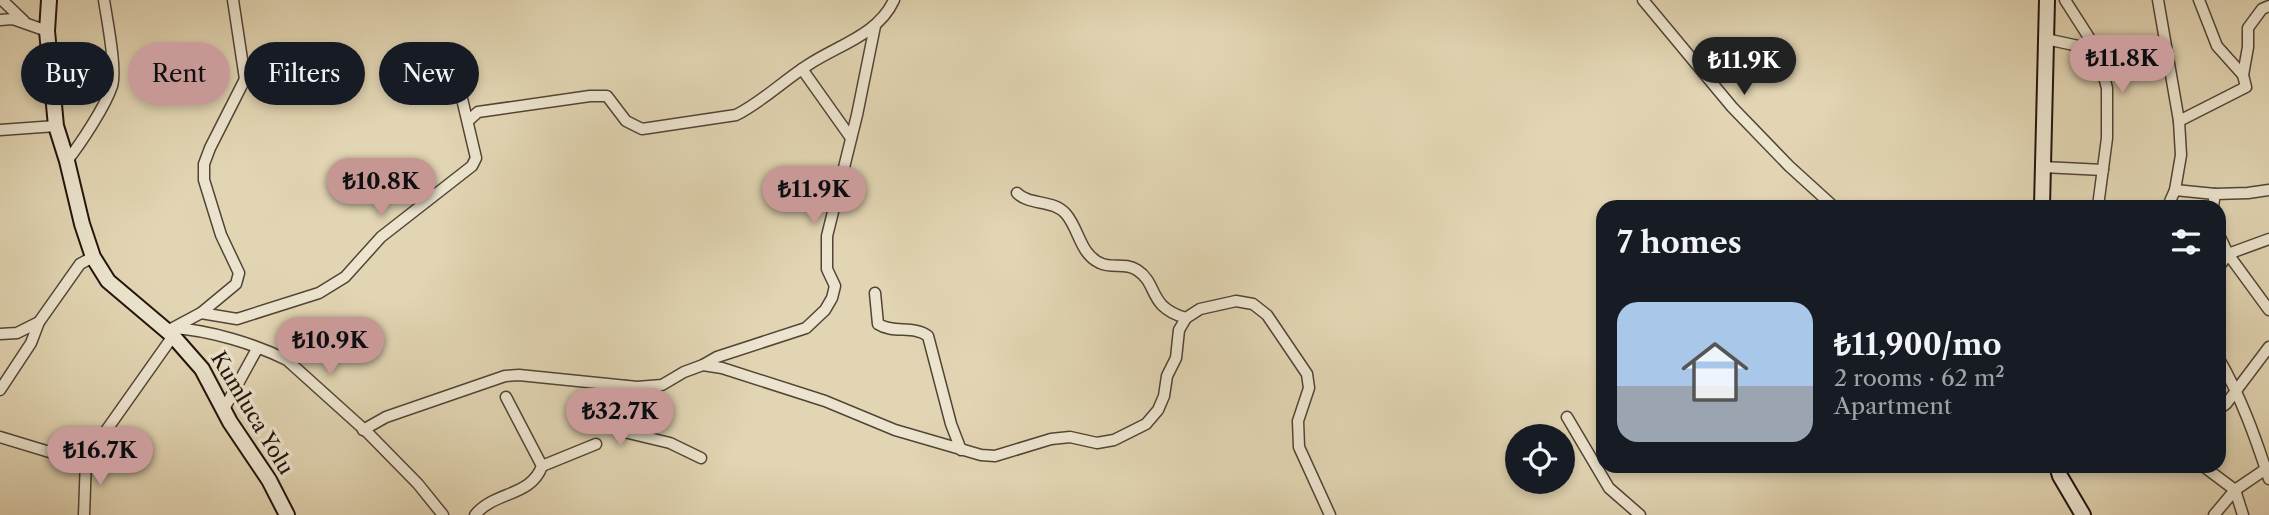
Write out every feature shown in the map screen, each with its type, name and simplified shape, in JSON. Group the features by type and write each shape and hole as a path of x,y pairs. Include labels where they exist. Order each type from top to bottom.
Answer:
{"street":[{"path":"2,0 28,24"},
{"name":"Kumluca Yolu","path":"49,0 47,31 56,126 93,257 107,281 170,331 202,369 287,515"},
{"path":"68,161 82,143 112,85 104,0"},
{"path":"84,515 86,459 170,331 201,313 236,285 239,273 221,235 208,194 204,164 209,148 245,79 233,0"},
{"path":"468,121 478,112 590,96 607,96 626,121 642,128 729,117 748,109 802,69 875,26 894,0"},
{"path":"1643,0 1732,107 1826,200"},
{"path":"2042,200 2047,0"},
{"path":"2065,0 2097,50 2107,88 2107,138 2099,200"},
{"path":"2158,0 2179,121 2180,155 2175,190 2171,200"},
{"path":"2199,0 2217,46 2243,75"},
{"path":"2179,121 2246,87 2243,75 2248,28 2262,9 2269,6"},
{"path":"0,20 13,19 47,31"},
{"path":"363,430 386,416 505,376 519,375 626,386 662,385 684,372 726,354 806,328 825,310 835,286 827,269 827,236 875,26"},
{"path":"2046,39 2097,50"},
{"path":"802,69 851,138"},
{"path":"201,313 237,318 303,300 335,285 381,237 472,166 476,158 464,105"},
{"path":"0,130 56,126"},
{"path":"2043,167 2103,170"},
{"path":"2175,190 2215,194 2248,194 2269,190"},
{"path":"1017,193 1026,199 1057,207 1066,214 1086,252 1095,260 1101,264 1126,265 1140,272 1165,309 1186,318"},
{"path":"2214,200 2215,194"},
{"path":"2226,257 2269,239"},
{"path":"2226,250 2269,310"},
{"path":"0,390 31,343 39,322 80,264 93,257"},
{"path":"874,293 878,324 922,331 928,336 951,424 961,450"},
{"path":"703,365 722,368 825,401 895,430 961,450 995,456 1060,438 1070,437 1097,443 1114,440 1146,424 1158,410 1164,396 1167,376 1176,358 1179,330 1186,318 1200,309 1236,301 1253,304 1267,316 1293,350 1307,374 1309,388 1298,421 1298,447 1330,515"},
{"path":"0,334 18,333 39,322"},
{"path":"170,331 213,335 287,360 418,484 443,515"},
{"path":"2226,404 2269,347"},
{"path":"224,409 257,349"},
{"path":"2214,515 2235,490 2268,471 2237,390 2226,371"},
{"path":"626,386 614,418 620,431 670,443 701,458"},
{"path":"475,515 486,505 531,483 538,477 542,466 506,397"},
{"path":"1567,416 1596,466"},
{"path":"0,437 66,457 86,459"},
{"path":"542,466 596,444"},
{"path":"1600,473 1609,488 1640,515"},
{"path":"2060,473 2083,515"},
{"path":"2212,473 2235,490 2243,515"}]}
